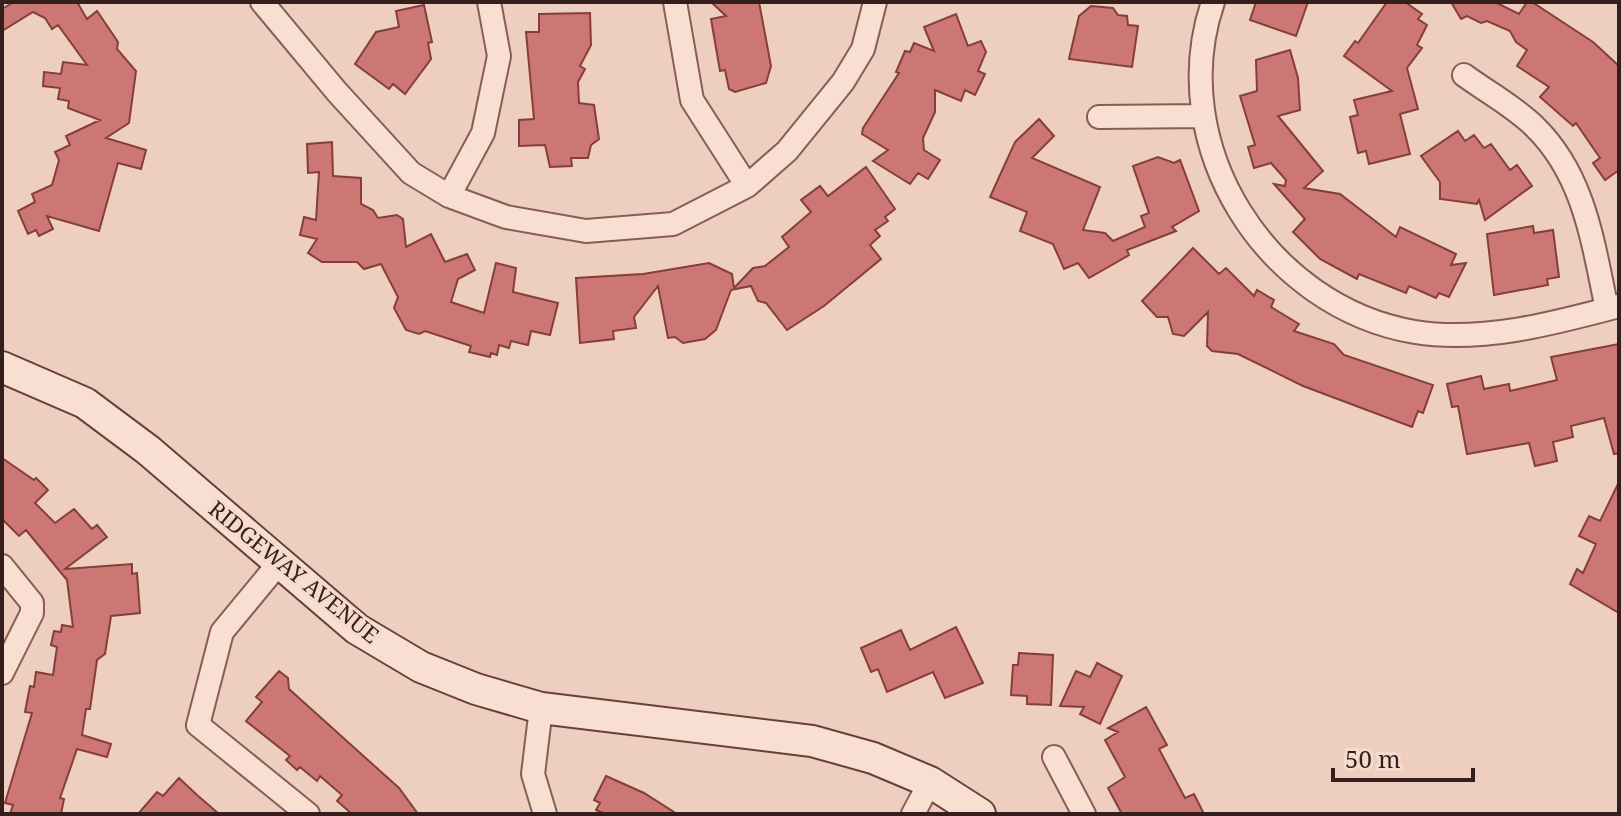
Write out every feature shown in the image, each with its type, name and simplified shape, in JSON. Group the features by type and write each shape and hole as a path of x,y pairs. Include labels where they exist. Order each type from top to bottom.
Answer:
{"street":[{"path":"262,2 337,92 411,173 449,196 506,217 550,228 617,230 673,224 747,186 787,151 843,82 863,49 875,2"},
{"path":"449,196 483,133 499,56 489,2"},
{"path":"675,2 692,100 747,186"},
{"path":"1213,2 1201,59 1202,116 1223,184 1275,260 1309,288 1348,310 1386,326 1448,335 1505,331 1613,308 1587,211 1568,170 1535,126 1464,75"},
{"path":"1099,117 1202,116"},
{"name":"RIDGEWAY AVENUE","path":"2,367 85,403 148,450 357,629 421,667 476,689 541,708 812,741 873,758 930,782 980,814"},
{"path":"279,563 222,632 198,725 308,814"},
{"path":"2,566 32,603 32,613 2,673"},
{"path":"541,708 533,774 545,814"},
{"path":"1054,757 1084,814"},
{"path":"913,814 930,782"}],"building":[{"path":"14,2 77,2 87,19 97,11 118,42 117,49 136,71 129,123 106,138 146,150 141,169 118,163 99,231 47,216 53,229 39,236 36,230 28,234 18,211 35,202 32,194 52,185 59,160 55,152 70,145 66,136 100,120 68,108 69,101 58,99 60,88 43,86 44,72 61,74 63,62 87,65 58,25 52,29 45,18 33,12 2,31 2,9"},
{"path":"711,2 759,2 771,66 766,83 735,92 729,89 725,70 720,71 711,19 726,16"},
{"path":"1256,2 1308,2 1296,36 1250,20"},
{"path":"1387,2 1405,2 1422,14 1418,19 1427,25 1417,45 1422,48 1407,68 1418,109 1400,114 1410,154 1369,164 1366,151 1358,153 1350,117 1358,115 1354,100 1392,91 1344,56 1355,41 1358,43"},
{"path":"1451,2 1495,2 1519,14 1527,2 1532,2 1593,42 1619,66 1619,170 1605,180 1593,163 1600,158 1576,123 1573,126 1540,97 1549,87 1517,66 1527,50 1516,42 1510,31 1467,16 1461,19"},
{"path":"424,5 432,42 428,43 431,59 405,94 393,84 389,89 355,64 376,32 399,27 396,11"},
{"path":"1091,6 1113,8 1118,15 1127,16 1128,25 1138,26 1132,67 1069,59 1079,16"},
{"path":"590,13 591,45 580,66 585,69 578,82 579,103 594,105 599,139 591,145 588,158 571,158 572,166 550,167 545,145 519,146 519,120 534,119 526,32 539,32 539,14"},
{"path":"956,14 968,46 981,41 986,52 978,71 985,74 975,95 965,90 961,101 935,90 935,112 923,138 924,150 940,160 928,179 918,173 910,184 873,161 888,150 862,134 863,128 899,73 896,72 905,51 910,52 914,43 934,51 924,27"},
{"path":"1290,50 1298,78 1300,110 1278,116 1323,171 1304,188 1340,194 1396,237 1400,227 1456,254 1451,265 1466,263 1449,297 1439,293 1436,298 1409,286 1406,293 1359,274 1357,279 1320,259 1293,232 1305,219 1274,184 1285,186 1286,180 1271,163 1254,168 1248,147 1255,145 1240,96 1257,91 1256,60"},
{"path":"1039,119 1054,136 1032,158 1100,187 1083,230 1105,233 1113,241 1145,227 1141,216 1149,213 1133,166 1158,157 1174,163 1180,160 1199,211 1172,227 1176,231 1127,250 1129,255 1089,278 1078,263 1064,269 1053,244 1020,231 1027,212 990,197 1015,142"},
{"path":"1458,131 1465,141 1474,135 1484,148 1491,144 1510,170 1517,165 1532,186 1485,220 1479,200 1477,204 1440,199 1440,182 1421,156"},
{"path":"332,142 333,176 361,178 361,204 373,210 378,218 397,215 403,219 406,247 431,234 445,262 467,254 475,270 458,279 451,302 484,313 496,263 516,268 513,292 558,303 550,335 531,331 528,345 511,341 509,348 499,345 497,355 491,353 490,357 469,352 471,346 425,331 419,334 406,330 394,308 398,297 381,264 364,269 357,262 322,262 308,253 317,239 300,235 304,217 316,220 319,172 308,173 307,144"},
{"path":"866,167 895,209 885,217 888,221 875,230 880,236 870,245 881,259 824,306 787,330 766,303 758,301 751,286 731,290 716,330 705,339 683,343 675,337 668,338 658,286 634,317 636,328 613,331 614,339 580,343 576,278 643,274 709,263 732,274 734,288 753,268 765,266 789,247 782,237 811,212 801,200 820,186 828,196"},
{"path":"1533,226 1534,233 1553,230 1559,277 1547,279 1548,285 1494,295 1487,234"},
{"path":"1193,248 1219,274 1226,268 1254,296 1257,290 1274,300 1271,307 1299,324 1294,331 1334,344 1344,355 1433,385 1423,413 1418,411 1412,427 1303,386 1238,354 1212,351 1207,346 1208,312 1184,336 1173,334 1168,317 1157,317 1142,301"},
{"path":"1619,344 1619,453 1614,454 1604,418 1571,426 1573,437 1553,442 1557,461 1535,466 1529,443 1467,454 1458,406 1452,407 1447,384 1481,376 1484,389 1509,384 1510,391 1557,380 1551,357"},
{"path":"2,458 34,480 36,478 48,490 35,503 55,523 74,509 92,529 97,525 107,537 65,569 132,564 132,574 137,573 140,613 111,616 105,654 97,660 90,709 86,709 82,735 111,744 107,757 77,749 60,798 64,799 61,814 10,814 13,805 5,803 32,713 25,712 30,686 34,687 36,672 53,675 57,647 51,645 54,631 61,632 62,625 73,627 67,580 26,530 19,536 2,519"},
{"path":"1619,482 1619,613 1570,584 1577,569 1583,573 1596,544 1579,536 1589,516 1600,521"},
{"path":"956,627 983,683 945,698 933,672 887,692 878,669 871,672 861,648 901,630 910,650"},
{"path":"1019,653 1053,655 1051,705 1027,704 1027,696 1011,695 1013,665 1018,665"},
{"path":"1097,663 1122,676 1100,724 1080,714 1084,707 1060,706 1076,671 1090,677"},
{"path":"279,671 288,678 289,689 399,788 418,814 352,814 337,801 342,795 320,776 317,781 300,767 297,770 286,760 290,756 246,721 262,702 256,697"},
{"path":"1146,707 1167,745 1159,749 1185,798 1194,794 1204,814 1122,814 1108,788 1125,777 1105,740 1118,732 1108,728"},
{"path":"606,776 644,793 677,814 605,814 596,810 600,803 594,800"},
{"path":"179,778 219,814 138,814 157,792 163,796"}]}
